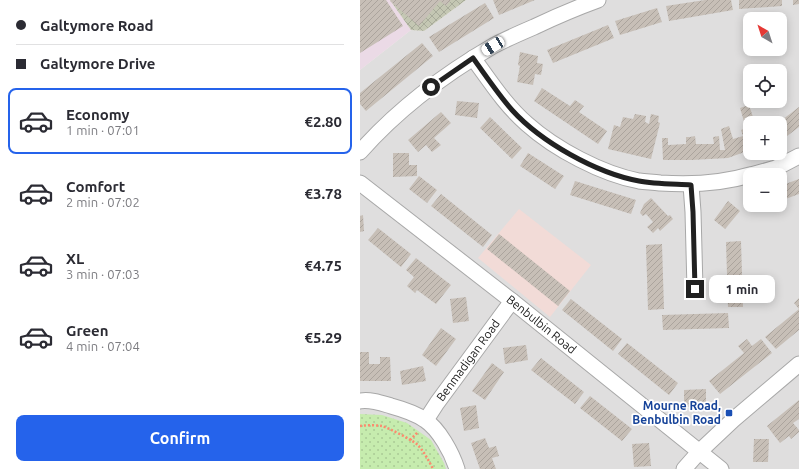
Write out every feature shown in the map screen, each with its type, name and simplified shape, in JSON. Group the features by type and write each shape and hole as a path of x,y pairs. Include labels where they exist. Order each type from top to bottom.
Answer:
{"street":[{"path":"360,152 374,136 431,87 473,58 518,34 570,10 598,0"},
{"path":"473,58 498,93 512,110 527,124 571,155 608,172 639,181 691,185 718,182 743,177"},
{"path":"776,168 799,156"},
{"name":"Benbulbin Road","path":"360,183 512,301 721,469"},
{"path":"691,185 695,289"},
{"name":"Benmadigan Road","path":"423,424 446,390 512,301"},
{"path":"684,469 699,452 733,420 799,364"},
{"path":"360,401 364,400 382,403 404,410 444,440 457,469"}],"path":[{"path":"410,440 423,424"},
{"path":"360,426 382,426 410,440 418,446 433,469"}],"shaded area":[{"path":"360,0 390,0 411,30 360,70"},
{"path":"390,0 466,0 424,31 411,30"},
{"path":"466,0 799,0 799,469 360,469 360,70 411,30 424,31"},
{"path":"519,209 591,265 550,317 478,258"}],"green space":[{"path":"360,414 382,415 407,423 431,440 446,469 360,469"}],"building":[{"path":"360,0 386,0 403,26 360,53"},
{"path":"451,0 446,6 440,1 419,26 390,1"},
{"path":"493,0 535,0 499,15"},
{"path":"705,0 731,0 733,10 669,21 666,6"},
{"path":"739,0 782,0 782,6 739,9"},
{"path":"793,0 799,0 799,4 793,5"},
{"path":"485,3 494,18 439,52 429,37"},
{"path":"657,8 662,22 620,35 615,21"},
{"path":"608,25 614,38 553,63 547,50"},
{"path":"422,43 433,56 366,111 360,104 360,93"},
{"path":"520,52 538,56 537,63 543,64 541,75 535,74 533,85 517,82 520,66 518,65"},
{"path":"542,88 570,106 575,100 584,106 579,112 607,131 598,144 534,101"},
{"path":"457,101 479,103 477,118 455,115"},
{"path":"799,107 799,127 787,136 787,116"},
{"path":"740,108 750,108 753,116 743,116 743,118"},
{"path":"441,112 451,123 434,138 441,145 432,152 426,145 418,152 408,140"},
{"path":"635,114 646,116 645,122 649,124 651,114 659,116 658,122 660,123 651,159 608,149 614,125 620,127 623,117 633,119"},
{"path":"490,117 522,148 512,159 480,128"},
{"path":"729,126 733,139 743,136 743,153 728,158 663,160 662,138 668,138 668,145 686,144 686,137 695,136 696,144 714,144 713,137 719,136 720,150 725,150 721,129"},
{"path":"393,153 409,153 409,165 417,165 417,176 393,177"},
{"path":"528,153 564,176 555,189 520,166"},
{"path":"419,176 437,190 427,203 409,189"},
{"path":"799,179 799,194 787,198 787,183"},
{"path":"575,181 636,200 631,214 570,195"},
{"path":"441,194 492,235 483,247 431,206"},
{"path":"651,198 668,216 670,215 673,219 660,231 658,228 653,233 647,227 653,222 646,214 643,216 640,213 644,204"},
{"path":"728,201 740,211 725,229 714,220"},
{"path":"363,215 364,231 360,232 360,216"},
{"path":"378,228 411,254 401,267 368,240"},
{"path":"499,234 570,291 558,306 487,249"},
{"path":"741,241 743,307 728,307 726,242"},
{"path":"662,244 664,309 648,310 646,245"},
{"path":"416,258 451,285 436,304 417,290 415,293 407,286 414,277 406,270"},
{"path":"466,297 469,321 453,323 450,299"},
{"path":"799,298 799,309 794,303"},
{"path":"571,299 622,339 613,351 562,310"},
{"path":"799,309 799,330 776,349 765,337"},
{"path":"728,313 729,328 663,330 662,315"},
{"path":"441,328 456,339 436,366 422,355"},
{"path":"747,339 752,346 761,339 772,353 720,394 709,381 744,353 738,346"},
{"path":"627,343 678,383 669,395 618,354"},
{"path":"526,345 528,360 505,364 503,348"},
{"path":"360,352 369,352 369,364 380,364 380,357 390,357 391,381 360,381"},
{"path":"541,358 584,392 575,404 531,370"},
{"path":"492,363 504,372 485,400 472,391"},
{"path":"423,366 426,381 402,385 400,371"},
{"path":"706,389 706,406 684,407 684,390"},
{"path":"590,396 632,429 622,441 580,408"},
{"path":"799,400 799,419 793,423 799,432 791,439 789,436 780,443 767,426"},
{"path":"476,405 479,428 464,431 460,408"},
{"path":"485,438 489,448 496,446 499,456 492,458 496,469 480,469 471,443"},
{"path":"754,439 769,439 768,462 753,462"},
{"path":"649,443 651,466 634,467 632,444"}],"place":[{"name":"Mourne Road, Benbulbin Road","path":"729,413"}],"route":[{"path":"431,87 473,58 512,110 540,134 571,155 608,172 639,181 691,185 695,289"}]}
